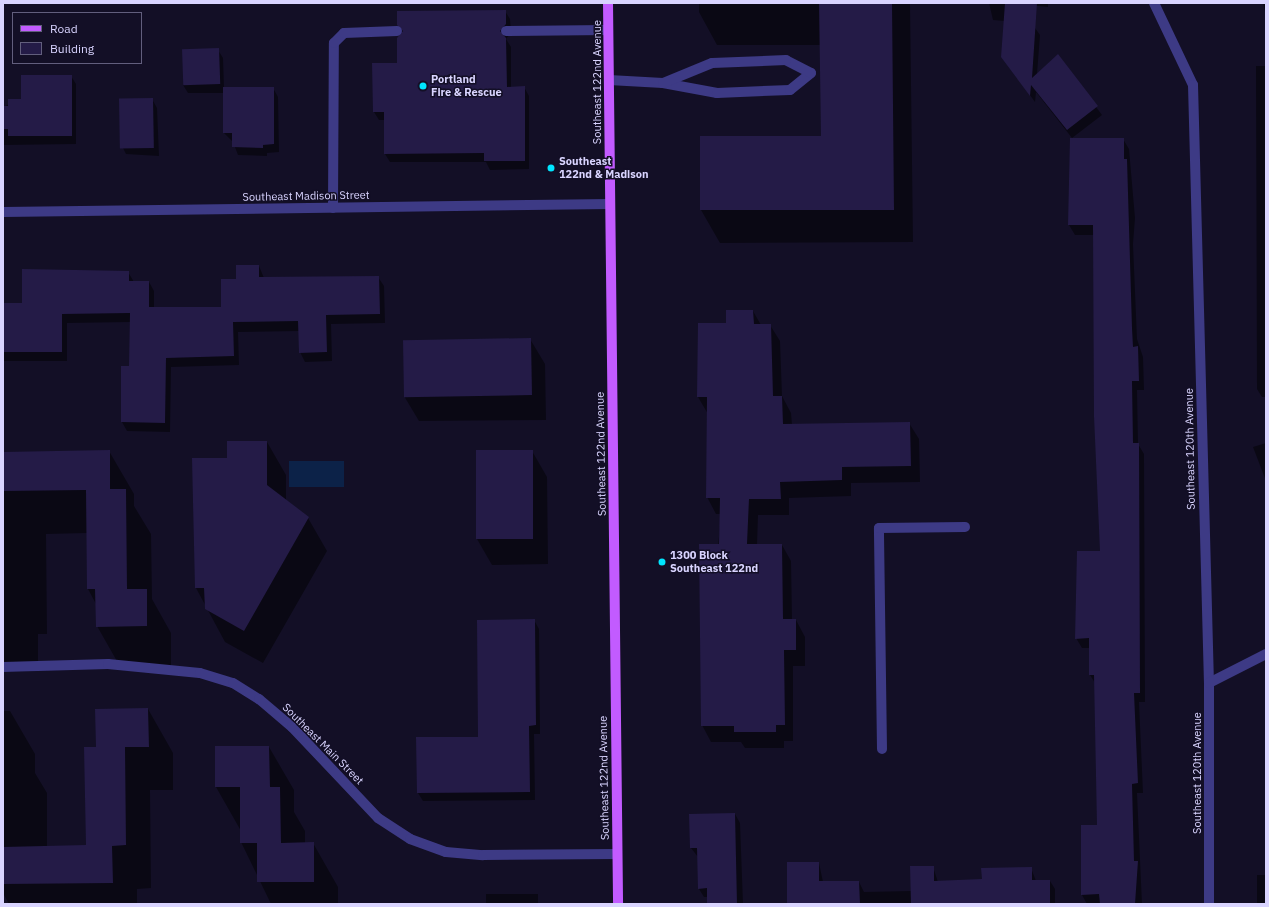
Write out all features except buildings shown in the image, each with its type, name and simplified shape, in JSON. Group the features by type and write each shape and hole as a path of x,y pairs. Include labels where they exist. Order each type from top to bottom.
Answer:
{"main road":[{"name":"Southeast 122nd Avenue","path":"608,3 618,904"}],"street":[{"name":"Southeast 120th Avenue","path":"1154,3 1193,85 1209,683 1209,904"},
{"path":"506,31 608,30"},
{"path":"333,208 334,43 344,33 397,31"},
{"path":"609,80 662,83 717,93 790,90 811,73 786,60 712,63 662,83"},
{"name":"Southeast Madison Street","path":"3,212 610,204"},
{"path":"882,749 879,528 965,527"},
{"path":"1209,683 1266,654"},
{"name":"Southeast Main Street","path":"3,667 108,664 200,672 233,683 259,699 292,727 378,818 410,839 446,852 483,855 617,854"}],"water":[{"path":"289,461 344,461 344,487 289,487"}],"place":[{"name":"Portland Fire & Rescue","path":"423,86"},
{"name":"Southeast 122nd & Madison","path":"551,168"},
{"name":"1300 Block Southeast 122nd","path":"662,562"}]}
